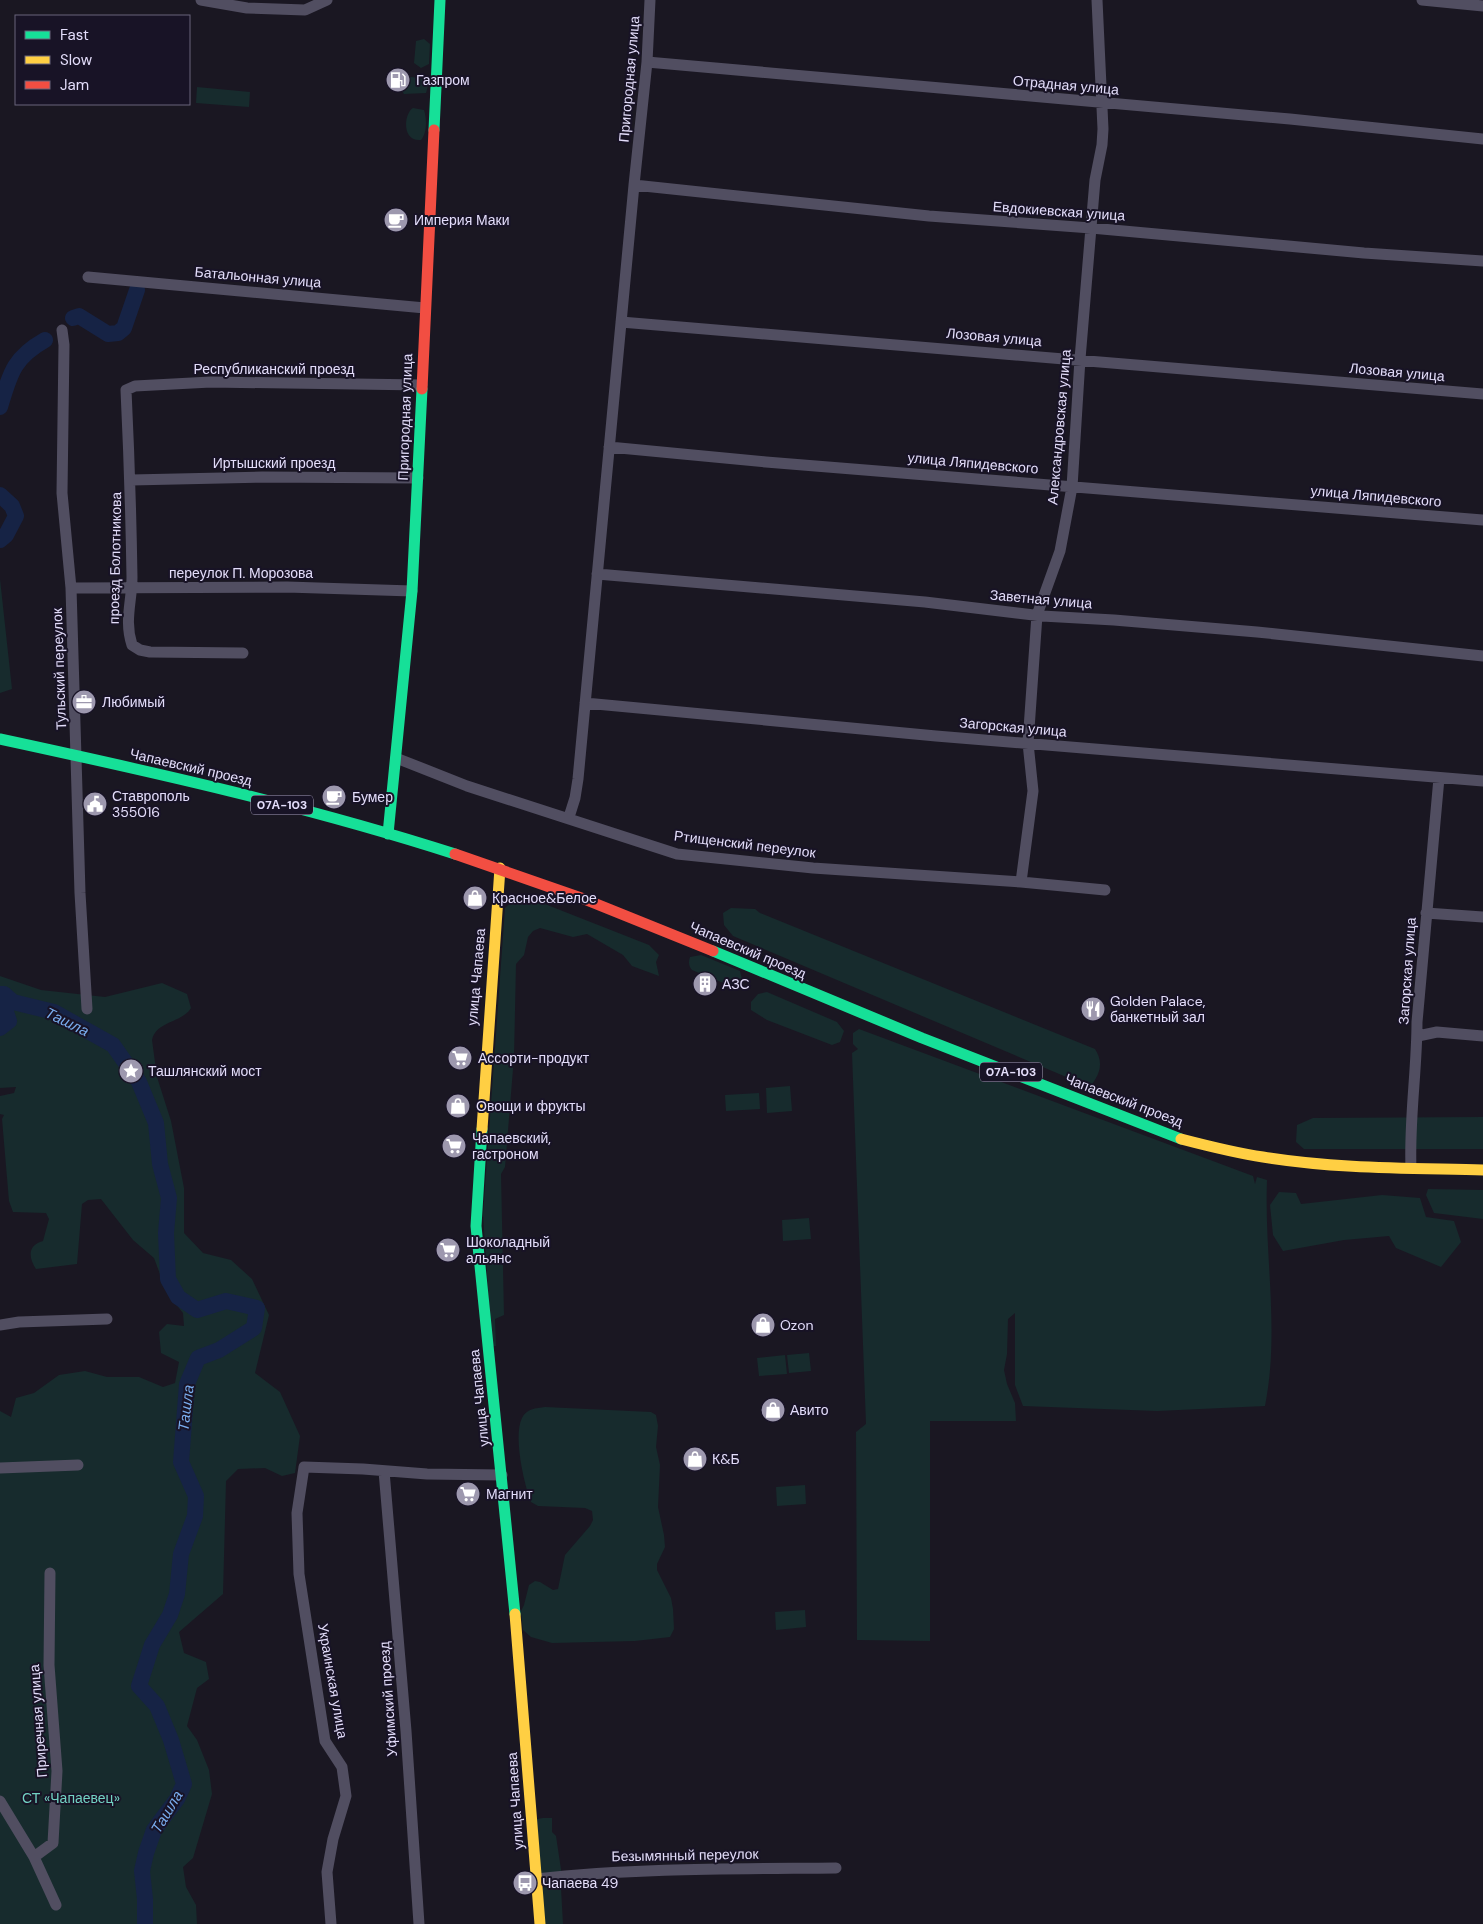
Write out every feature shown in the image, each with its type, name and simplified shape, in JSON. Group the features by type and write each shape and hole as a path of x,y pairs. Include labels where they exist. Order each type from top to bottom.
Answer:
{"street":[{"path":"201,0 248,8 304,10 327,0"},
{"name":"Пригородная улица","path":"388,834 412,591 440,0"},
{"name":"Пригородная улица","path":"569,817 578,779 586,703 647,62 650,0"},
{"name":"Александровская улица","path":"1021,882 1033,791 1028,743 1037,615 1060,551 1072,487 1094,180 1102,145 1103,129 1097,0"},
{"path":"1422,0 1483,6"},
{"name":"Отрадная улица","path":"647,62 1101,102 1483,139"},
{"name":"Евдокиевская улица","path":"634,185 929,216 1483,261"},
{"name":"Батальонная улица","path":"88,277 425,308"},
{"name":"Лозовая улица","path":"621,322 1483,394"},
{"name":"Тульский переулок","path":"62,330 64,345 62,493 71,588 80,893 86,1009"},
{"name":"Республиканский проезд","path":"126,390 135,386 211,382 422,385"},
{"name":"проезд Болотникова","path":"126,390 131,480 132,587 127,628 132,645 140,650 150,652 242,653"},
{"name":"улица Ляпидевского","path":"609,447 1483,520"},
{"name":"Иртышский проезд","path":"131,480 262,477 418,478"},
{"name":"Заветная улица","path":"597,574 925,602 1037,615 1248,632 1483,656"},
{"name":"переулок П. Морозова","path":"71,588 287,587 412,591"},
{"name":"Загорская улица","path":"586,703 1028,743 1483,781"},
{"name":"Чапаевский проезд","path":"0,739 245,794 500,868 627,915 836,1003 1181,1139 1271,1159 1362,1166 1483,1170"},
{"name":"Ртищенский переулок","path":"396,758 467,786 569,817 677,854 813,868 1021,882 1105,890"},
{"name":"Загорская улица","path":"1411,1168 1413,1095 1418,1036 1416,1022 1424,960 1426,913 1439,778"},
{"name":"улица Чапаева","path":"500,868 486,1033 476,1226 502,1475 540,1924"},
{"path":"1426,913 1483,917"},
{"path":"1418,1036 1437,1032 1483,1036"},
{"path":"0,1325 19,1322 107,1319"},
{"path":"0,1468 78,1465"},
{"name":"Украинская улица","path":"331,1924 328,1872 333,1839 346,1796 342,1767 326,1742 299,1574 297,1513 304,1467 384,1471"},
{"path":"384,1471 426,1474 502,1475"},
{"name":"Уфимский проезд","path":"384,1471 406,1731 419,1924"},
{"name":"Приречная улица","path":"34,1857 53,1844 58,1771 48,1665 50,1573"},
{"path":"0,1801 34,1857 56,1905"},
{"name":"Безымянный переулок","path":"536,1879 588,1873 679,1869 836,1868"}],"green space":[{"path":"424,39 430,44 429,64 421,68 414,63 416,41"},
{"path":"405,76 425,79 428,86 426,93 404,94 402,91"},
{"path":"197,87 250,92 249,107 196,103"},
{"path":"413,108 424,110 425,114 425,130 421,140 410,137 407,132 406,121"},
{"path":"0,579 12,689 0,693"},
{"path":"527,897 649,945 659,955 656,962 659,976 632,966 623,955 587,934 573,937 540,928 533,931 528,937 524,955 516,964 514,1057 505,1167 501,1174 504,1315 495,1319 496,1346 492,1346 483,1215 505,908 516,898"},
{"path":"731,908 755,909 760,913 1095,1049 1100,1064 1096,1078 1090,1087 733,936 724,925 723,913"},
{"path":"701,955 740,971 742,979 740,984 733,987 692,970 689,964 690,957"},
{"name":"СТ «Чапаевец»","path":"0,976 41,990 105,997 162,983 187,994 191,1008 182,1017 159,1029 154,1034 152,1040 157,1077 171,1121 184,1188 184,1233 203,1253 231,1260 252,1279 269,1315 255,1373 280,1392 300,1436 295,1473 282,1476 265,1468 238,1469 226,1481 223,1594 179,1632 184,1653 206,1662 209,1679 197,1688 187,1726 197,1740 209,1770 212,1794 193,1858 183,1867 186,1887 196,1905 197,1924 0,1924 0,1411 11,1417 16,1398 34,1393 59,1375 85,1371 107,1377 139,1377 163,1387 175,1383 179,1362 161,1353 159,1332 167,1324 184,1326 183,1313 167,1293 154,1258 133,1240 101,1199 88,1200 82,1204 77,1264 36,1269 33,1265 32,1248 43,1241 49,1219 46,1213 13,1212 9,1201 2,1119 4,1115 0,1114 0,1096 14,1093 16,1087 0,1088"},
{"path":"767,992 837,1022 844,1031 840,1042 832,1045 767,1020 751,1010 751,1002 758,994"},
{"path":"859,1029 1253,1176 1255,1184 1257,1177 1267,1180 1271,1350 1265,1406 1157,1411 1023,1406 1015,1385 1015,1313 1008,1319 1007,1354 1004,1370 1007,1384 1015,1403 1016,1421 930,1421 930,1641 857,1640 856,1432 866,1424 852,1053 858,1049 853,1044 853,1033"},
{"path":"790,1086 792,1111 767,1113 766,1088"},
{"path":"759,1093 760,1109 726,1111 725,1095"},
{"path":"1483,1117 1483,1149 1304,1149 1296,1142 1297,1125 1313,1118"},
{"path":"1428,1189 1483,1190 1483,1219 1434,1213 1426,1195"},
{"path":"1279,1192 1296,1193 1301,1204 1382,1195 1420,1198 1426,1217 1454,1221 1461,1242 1441,1267 1396,1248 1389,1236 1344,1240 1283,1251 1273,1235 1270,1205"},
{"path":"809,1218 811,1239 783,1241 782,1220"},
{"path":"809,1353 811,1371 789,1373 787,1355"},
{"path":"785,1355 787,1374 759,1376 757,1358"},
{"path":"545,1407 651,1412 656,1415 658,1426 656,1447 660,1465 658,1507 665,1547 657,1564 657,1570 671,1598 674,1629 670,1637 635,1641 552,1643 531,1637 523,1630 521,1611 529,1585 535,1581 553,1590 558,1589 565,1555 593,1520 592,1511 585,1508 538,1506 531,1502 520,1460 520,1426 522,1418 526,1413"},
{"path":"805,1485 806,1504 777,1506 776,1487"},
{"path":"805,1610 806,1627 776,1630 775,1612"},
{"path":"552,1818 552,1832 556,1836 562,1876 540,1879 537,1819"},
{"path":"557,1884 561,1888 563,1924 542,1924 541,1891 546,1885"}],"waterway":[{"path":"73,318 79,316 108,334 118,333 124,328 137,290"},
{"path":"0,407 10,376 19,360 45,340"},
{"path":"0,495 12,506 16,516 6,535 0,540"},
{"name":"Ташла","path":"0,994 4,994 13,1002 54,1012 113,1045 139,1082 156,1123 160,1164 169,1198 166,1233 168,1279 178,1297 197,1310 226,1301 257,1308 254,1328 219,1350 198,1358 187,1384 181,1462 196,1496 195,1516 181,1554 177,1594 170,1615 152,1645 139,1686 157,1706 171,1740 184,1784 177,1799 154,1830 146,1853 142,1871 145,1924"},
{"name":"Ташла","path":"0,1009 6,1012 9,1021 0,1028"}],"traffic: fast":[{"path":"434,130 440,0"},
{"path":"388,834 412,591 422,389"},
{"path":"0,739 172,777 286,805 455,854"},
{"path":"713,951 922,1038 1181,1139"},
{"path":"482,1129 476,1226 515,1614"}],"traffic: slow":[{"path":"482,1129 500,868"},
{"path":"1181,1139 1253,1155 1318,1164 1483,1170"},
{"path":"515,1614 540,1924"}],"traffic: jam":[{"path":"422,389 434,130"},
{"path":"455,854 584,899 713,951"}],"place":[{"name":"Газпром","path":"398,80"},
{"name":"Империя Маки","path":"396,220"},
{"name":"Любимый","path":"84,702"},
{"name":"Бумер","path":"334,797"},
{"name":"Ставрополь 355016","path":"95,804"},
{"name":"Красное&Белое","path":"475,898"},
{"name":"АЗС","path":"705,984"},
{"name":"Golden Palace, банкетный зал","path":"1093,1009"},
{"name":"Ассорти-продукт","path":"460,1058"},
{"name":"Ташлянский мост","path":"131,1071"},
{"name":"Овощи и фрукты","path":"458,1106"},
{"name":"Чапаевский, гастроном","path":"454,1146"},
{"name":"Шоколадный альянс","path":"448,1250"},
{"name":"Ozon","path":"763,1325"},
{"name":"Авито","path":"773,1410"},
{"name":"К&Б","path":"695,1459"},
{"name":"Магнит","path":"468,1494"},
{"name":"Чапаева 49","path":"525,1883"}]}
